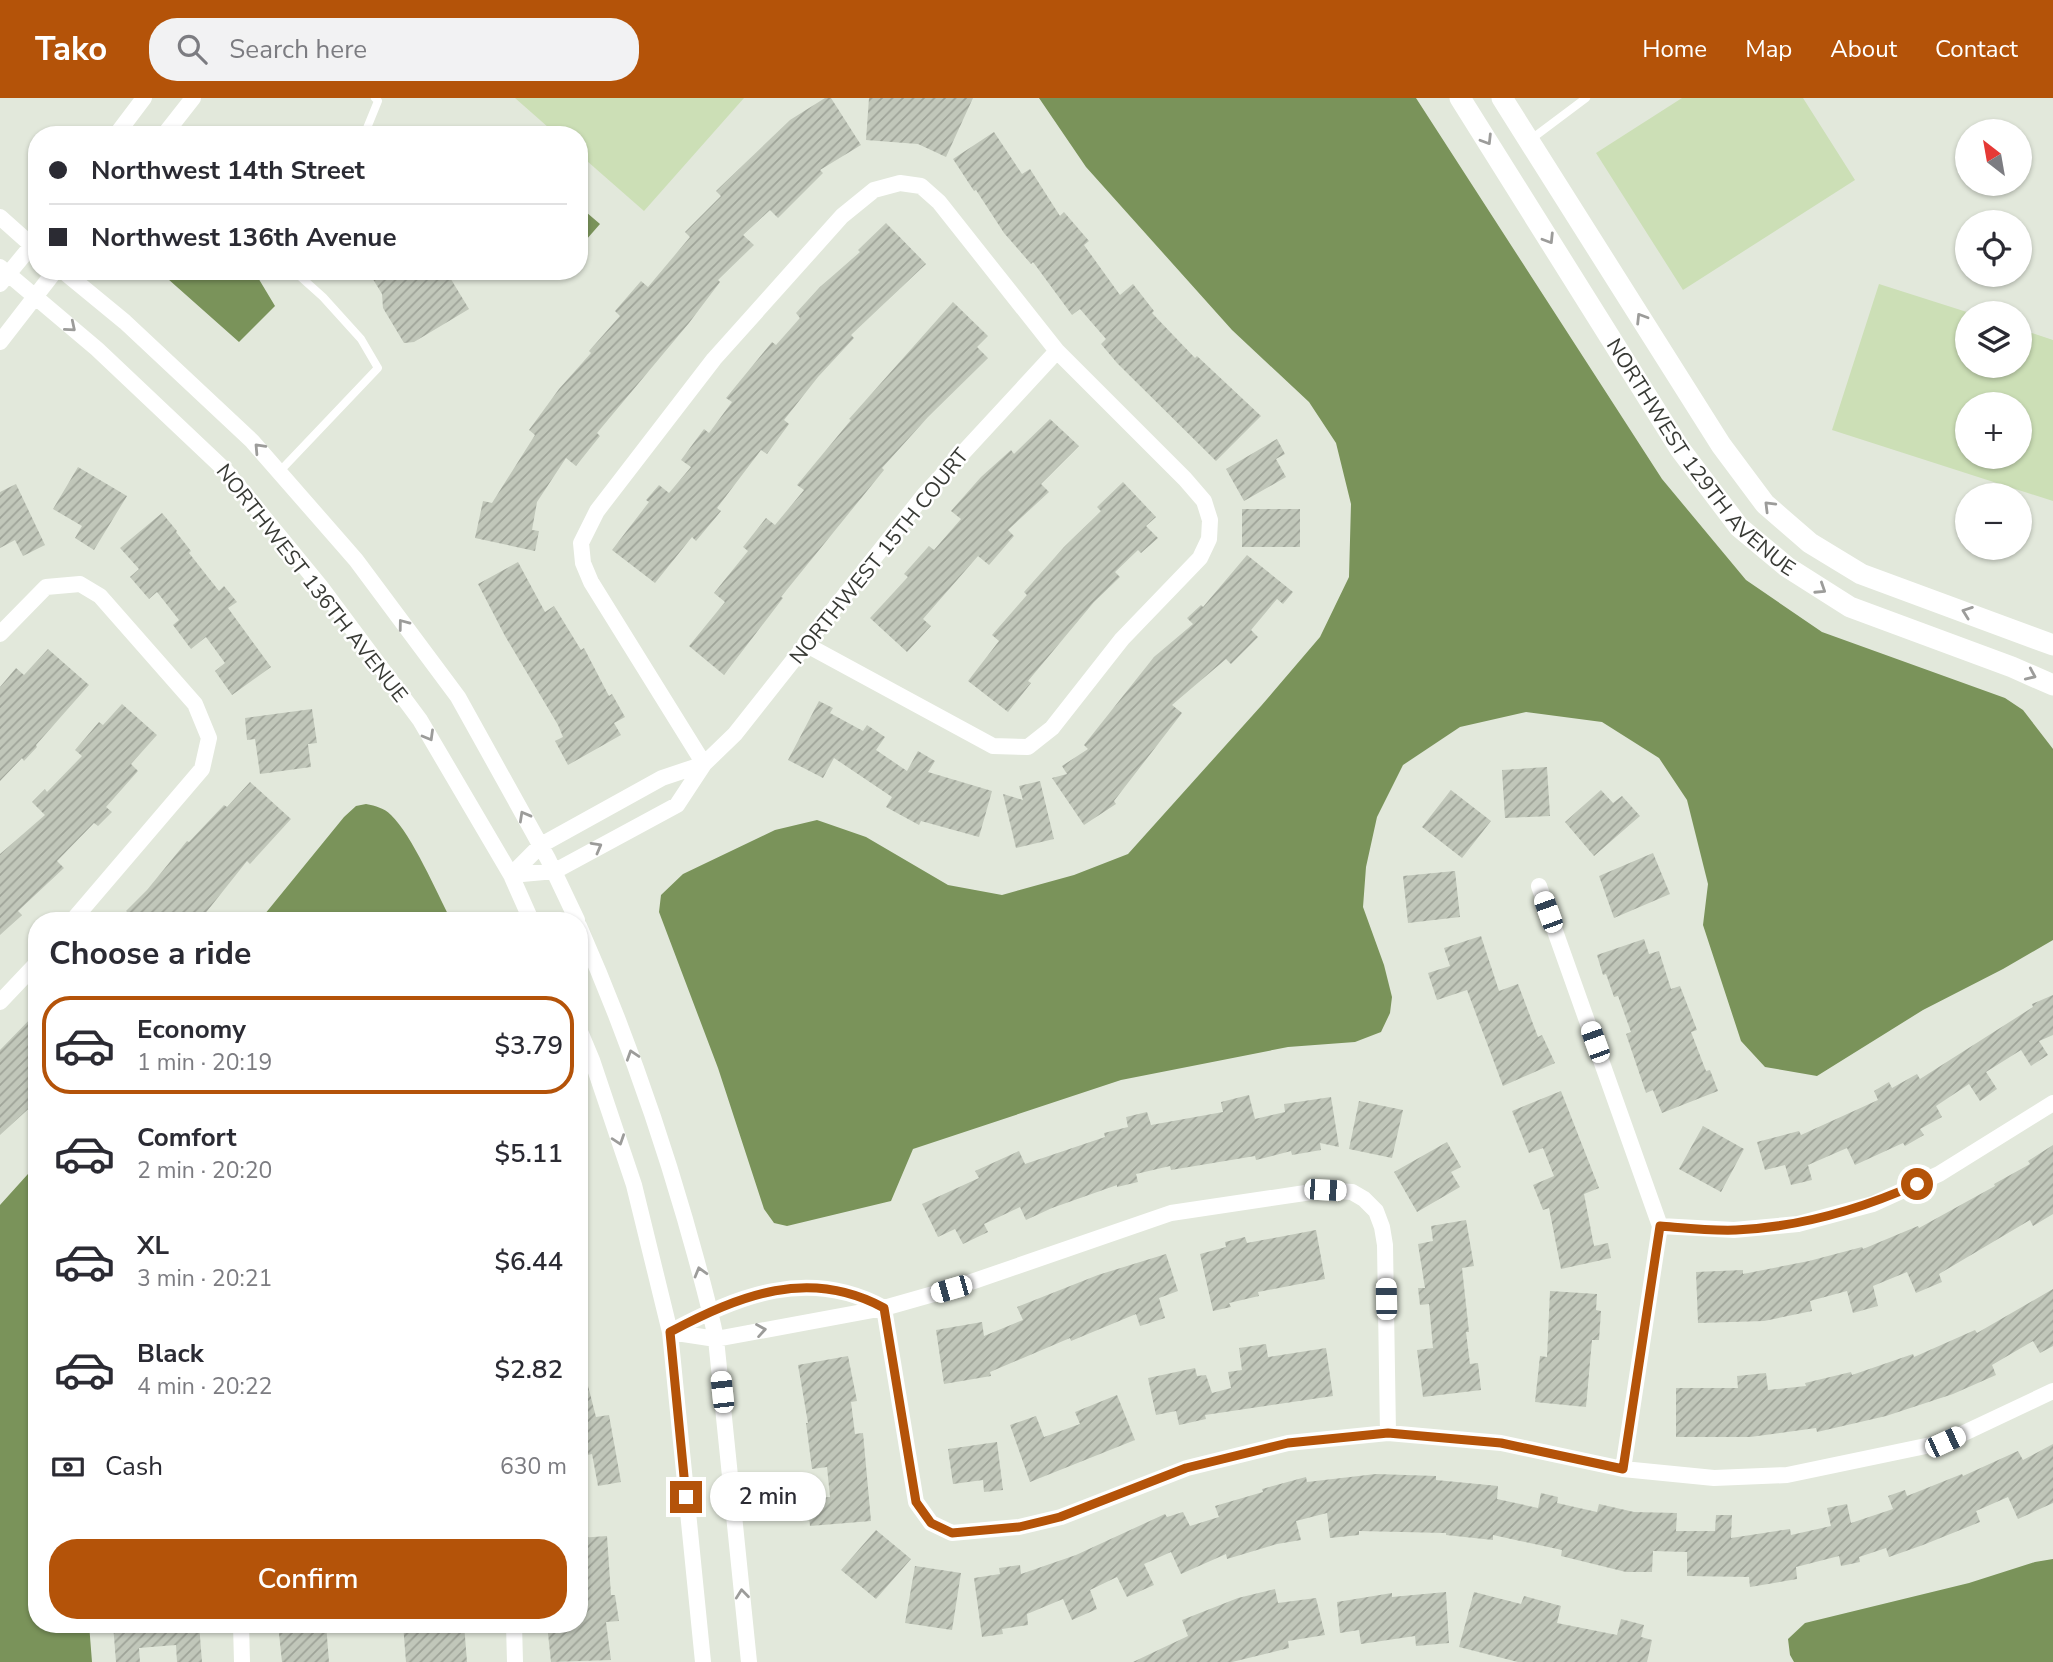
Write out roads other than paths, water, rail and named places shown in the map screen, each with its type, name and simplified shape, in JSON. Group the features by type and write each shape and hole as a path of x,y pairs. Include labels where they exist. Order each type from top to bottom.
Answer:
{"street":[{"path":"123,126 144,98"},
{"path":"171,126 193,98"},
{"name":"NORTHWEST 129TH AVENUE","path":"1460,98 1680,449 1739,527 1787,567 1850,607 2053,685"},
{"name":"NORTHWEST 129TH AVENUE","path":"1502,98 1721,445 1765,504 1810,542 1861,574 2053,645"},
{"path":"1513,181 1519,159 1530,141"},
{"path":"704,764 591,582 583,563 581,543 597,511 714,359 842,216 874,190 901,183 921,186 939,202 1057,351 1204,501 1210,520 1209,539 1200,558 1122,639 1052,728 1028,747 993,746 806,644"},
{"path":"0,217 28,239"},
{"path":"3,275 28,252"},
{"name":"NORTHWEST 136TH AVENUE","path":"3,275 34,296 97,349 226,471 321,587 420,720 511,875 527,912"},
{"path":"0,342 47,280"},
{"name":"NORTHWEST 136TH AVENUE","path":"74,280 125,322 252,441 356,560 458,697 555,871 573,912"},
{"name":"NORTHWEST 15TH COURT","path":"511,875 555,871 677,804 704,764 735,734 924,495 1057,351"},
{"path":"0,634 46,587 80,584 100,596 195,704 209,738 202,769 80,912"},
{"name":"NORTHWEST 15TH COURT","path":"511,875 541,845 662,778 704,764"},
{"path":"1539,886 1660,1226 1623,1469"},
{"path":"588,948 627,1041 672,1174 711,1310 749,1662"},
{"path":"0,1002 28,972"},
{"path":"588,1051 634,1185 670,1332 703,1662"},
{"path":"1660,1226 1734,1230 1798,1224 1874,1204 1939,1174 2053,1103"},
{"path":"670,1332 716,1339 884,1308 951,1289 1171,1213 1325,1190 1352,1192 1376,1211 1385,1245 1388,1433"},
{"path":"670,1332 711,1310 777,1290 814,1286 850,1292 884,1308"},
{"path":"884,1308 916,1502 931,1523 952,1533 1019,1527 1060,1517 1186,1468 1288,1443 1388,1433 1501,1443 1623,1469 1714,1478 1787,1475 1945,1442 2053,1391"},
{"path":"240,1633 242,1662"},
{"path":"514,1633 515,1662"}],"lane":[{"path":"368,126 378,101 376,98"},
{"path":"1530,141 1586,98"},
{"path":"280,471 379,368 361,339 303,280"}]}
